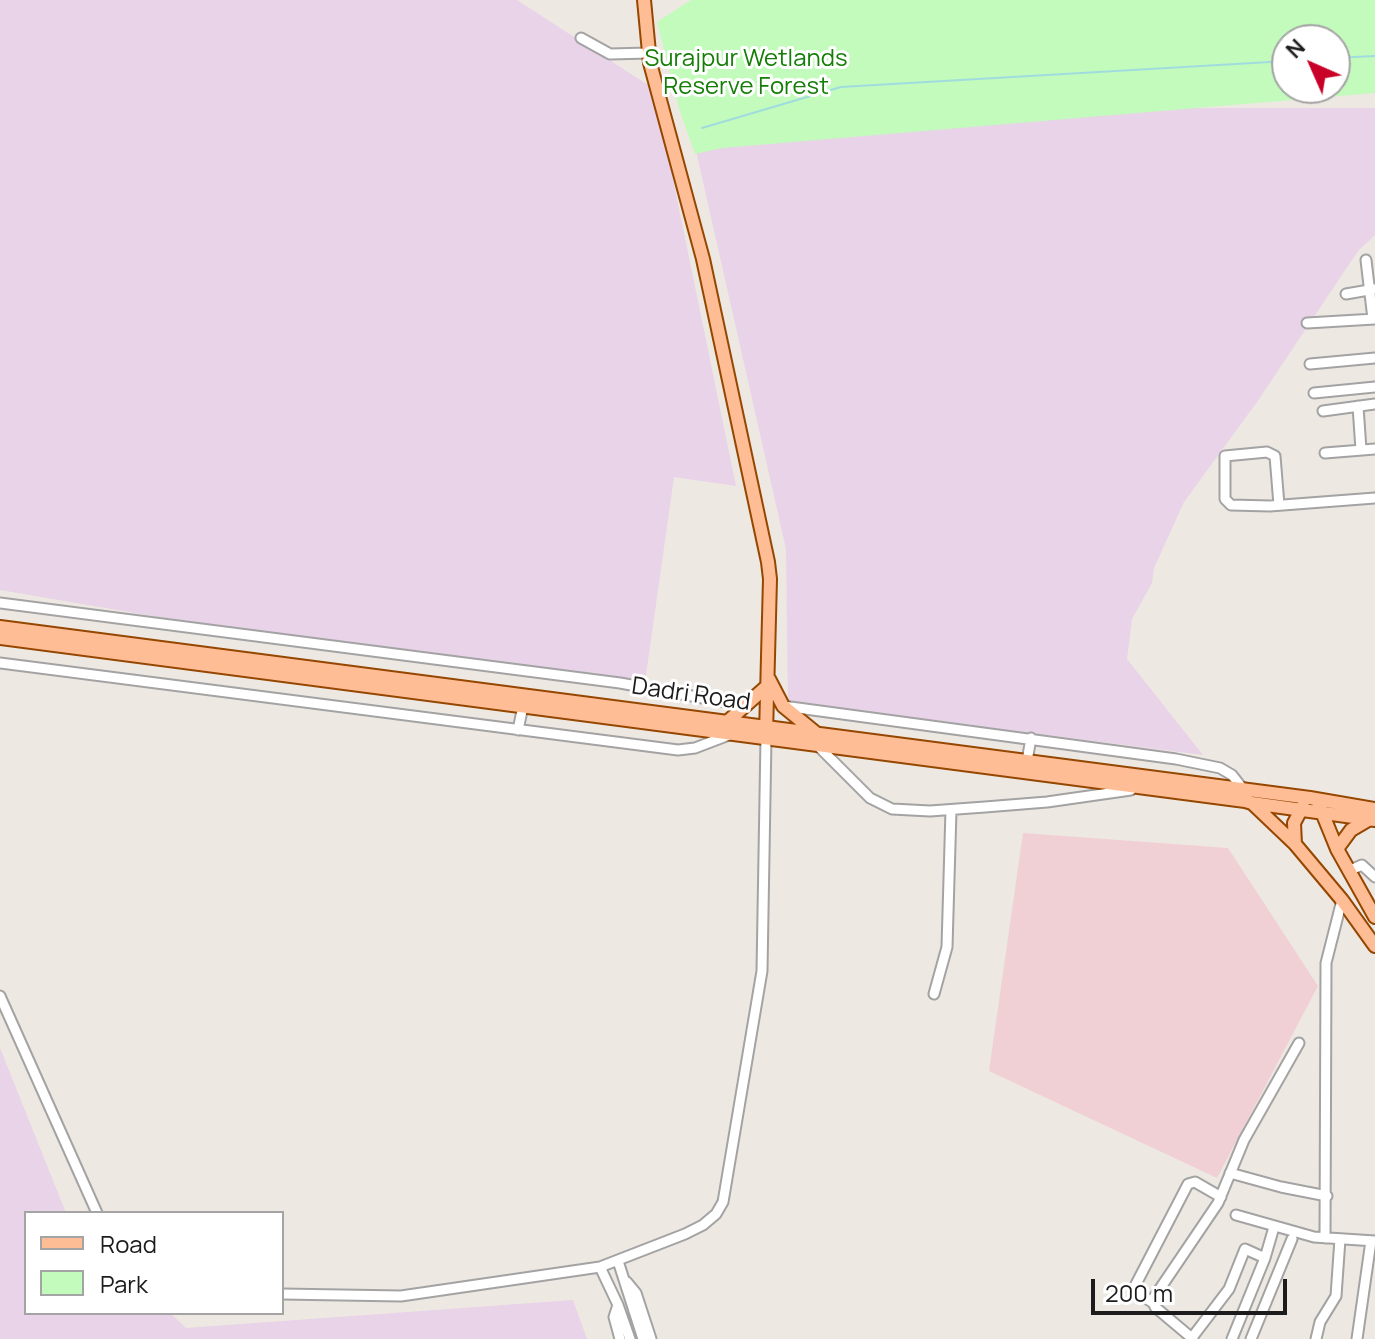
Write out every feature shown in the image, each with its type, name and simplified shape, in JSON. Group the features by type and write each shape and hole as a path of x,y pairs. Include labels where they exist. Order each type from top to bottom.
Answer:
{"main road":[{"path":"644,0 649,53 703,259 768,562 766,733"},
{"name":"Dadri Road","path":"0,627 818,739 1145,788 1246,797 1314,799 1373,816"},
{"name":"Dadri Road","path":"0,638 523,706 730,728"},
{"path":"767,682 783,706 818,739"},
{"path":"730,728 767,682"},
{"name":"Dadri Road","path":"818,739 1028,756 1321,814 1373,816"},
{"path":"1246,797 1295,844 1342,900 1375,946"},
{"path":"1295,844 1294,823 1300,809 1314,799 1348,871 1375,917"},
{"path":"1337,849 1351,830 1373,816"}],"street":[{"path":"581,38 610,54 649,53"},
{"path":"1307,323 1374,319 1373,289 1366,260"},
{"path":"1346,294 1373,289"},
{"path":"1310,364 1375,358"},
{"path":"1314,393 1375,387"},
{"path":"1323,411 1375,404"},
{"path":"1358,406 1361,450"},
{"path":"1325,453 1375,449"},
{"path":"1279,505 1275,456 1267,452 1225,456 1224,486 1228,503 1234,505 1279,505 1375,498"},
{"path":"0,603 620,683 747,706"},
{"path":"0,663 678,750 695,748 730,728"},
{"path":"518,730 523,706"},
{"path":"783,706 1176,759 1220,768 1232,775 1246,797"},
{"path":"284,1294 401,1296 600,1267 703,1225 716,1214 723,1202 762,971 766,733"},
{"path":"1028,756 1031,738"},
{"path":"818,739 841,772 874,801 892,809 951,810 1047,802 1145,788"},
{"path":"934,994 947,947 951,810"},
{"path":"1348,871 1362,865 1375,877"},
{"path":"1325,1238 1326,963 1342,900"},
{"path":"0,996 96,1211"},
{"path":"1153,1303 1221,1197 1249,1132 1299,1043"},
{"path":"1230,1173 1327,1196"},
{"path":"1221,1197 1195,1182 1188,1184 1135,1286 1137,1292 1192,1339 1229,1289 1245,1249 1265,1258"},
{"path":"1236,1215 1325,1238 1373,1241 1357,1339"},
{"path":"1232,1339 1265,1258 1274,1227"},
{"path":"1251,1339 1292,1239"},
{"path":"1316,1339 1320,1322 1336,1296 1340,1239"},
{"path":"618,1261 643,1339"},
{"path":"600,1267 630,1339"},
{"path":"624,1280 636,1293 651,1339"},
{"path":"618,1305 614,1317 620,1339"}],"shaded area":[{"path":"0,0 517,0 648,85 661,121 736,486 674,477 645,682 164,618 0,590"},
{"path":"832,108 1375,108 1375,235 1358,251 1257,402 1184,502 1154,568 1152,583 1132,619 1127,659 1203,755 788,702 786,549 694,142"},
{"path":"1023,833 1228,848 1318,986 1217,1178 989,1071"},
{"path":"0,1048 65,1211 24,1211 24,1315 172,1315 186,1328 573,1300 587,1339 0,1339"}],"green space":[{"name":"Surajpur Wetlands Reserve Forest","path":"691,0 1375,0 1375,93 1351,95 1351,24 1271,24 1271,102 722,148 695,154 680,112 657,22"}],"waterway":[{"path":"1351,57 1375,56"},
{"path":"702,128 841,87 1271,62"}]}
